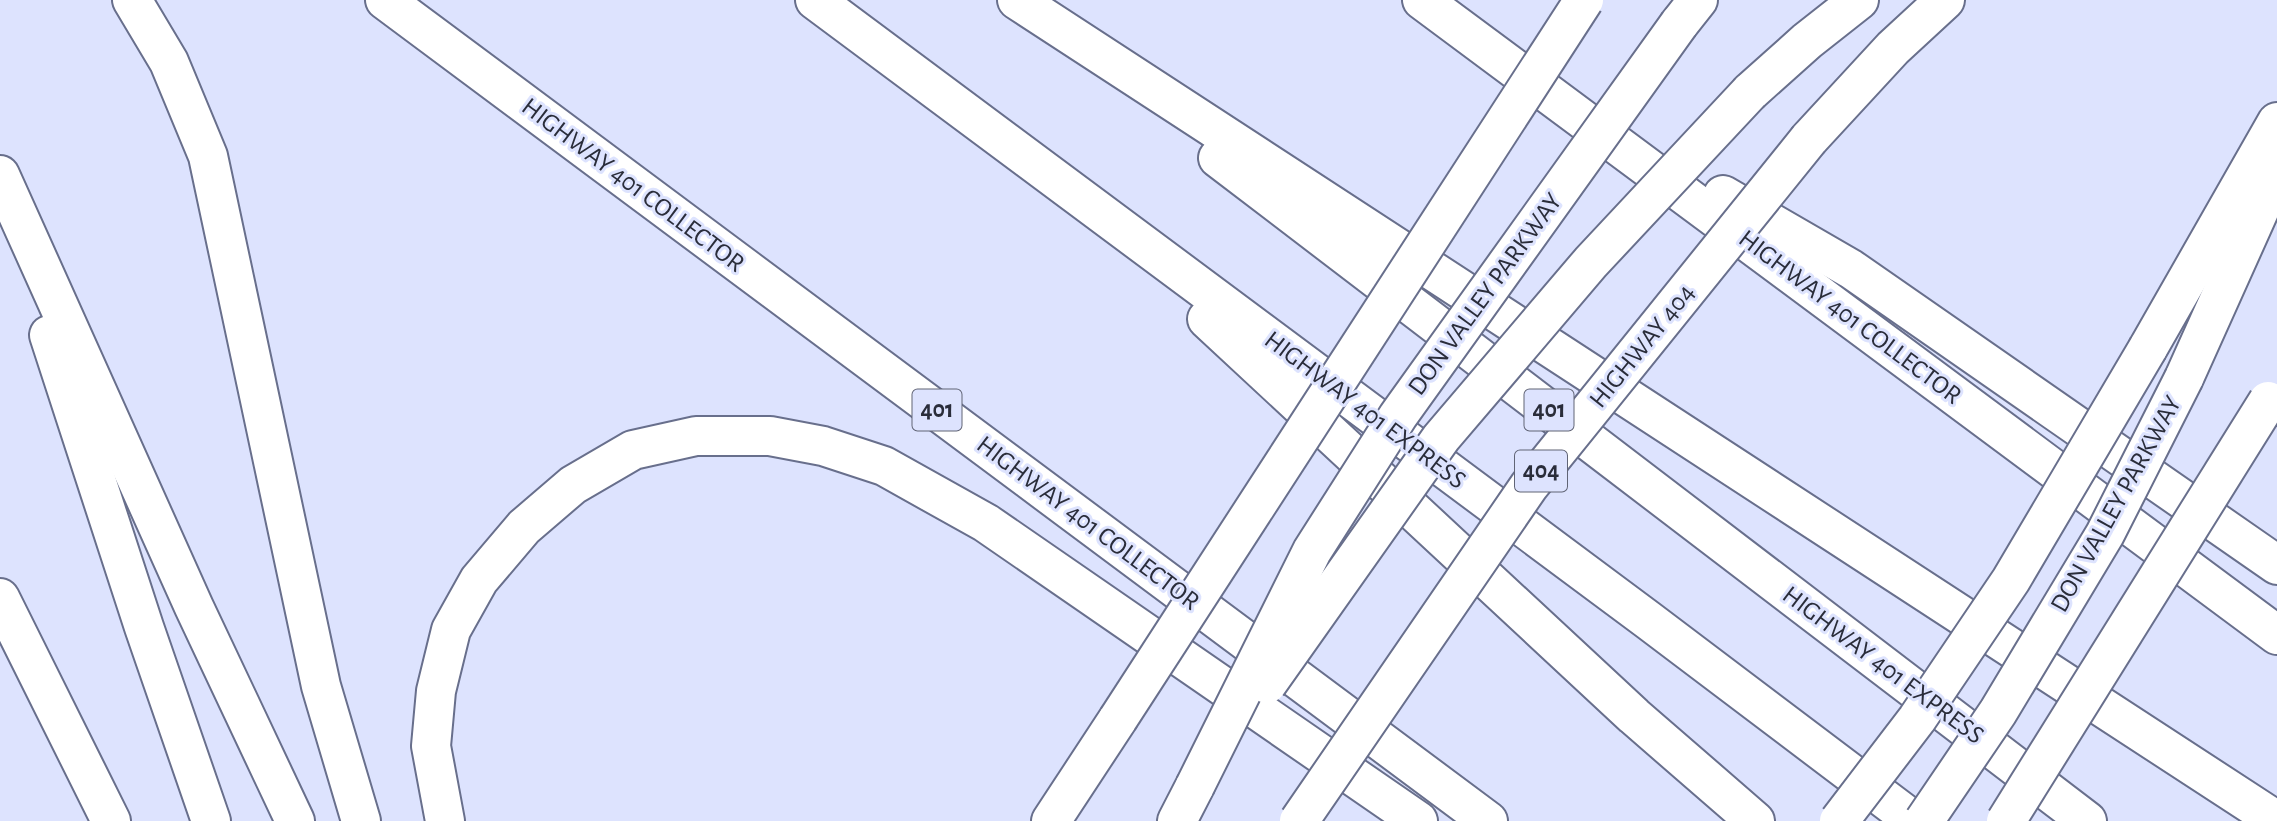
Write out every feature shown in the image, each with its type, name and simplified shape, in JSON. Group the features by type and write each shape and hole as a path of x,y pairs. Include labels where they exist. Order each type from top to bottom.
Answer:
{"highway":[{"path":"132,0 169,62 208,156 321,686 361,821"},
{"name":"HIGHWAY 401 COLLECTOR","path":"385,0 1488,821"},
{"name":"HIGHWAY 401 EXPRESS","path":"815,0 1615,595 1914,821"},
{"name":"HIGHWAY 401 EXPRESS","path":"1010,0 2087,821"},
{"path":"1017,0 2277,821"},
{"name":"HIGHWAY 401 COLLECTOR","path":"1422,0 2277,635"},
{"path":"1051,821 1584,0"},
{"path":"1177,821 1195,786 1441,438 1591,262 1749,92 1859,0"},
{"name":"HIGHWAY 404","path":"1299,821 1529,485 1809,139 1893,48 1945,0"},
{"name":"DON VALLEY PARKWAY","path":"1195,786 1312,551 1398,416 1688,12"},
{"path":"1558,100 1851,269 2277,565"},
{"path":"1839,821 1917,719 2011,580 2277,122"},
{"name":"DON VALLEY PARKWAY","path":"1924,821 1998,712 2105,534 2184,378 2277,171"},
{"path":"0,175 200,619 295,821"},
{"path":"0,187 144,627 211,821"},
{"path":"1067,189 1633,716 1755,821"},
{"path":"2006,821 2272,395"},
{"path":"445,821 431,746 436,691 451,630 479,579 524,527 573,485 633,450 696,436 770,436 823,446 884,466 986,523 1418,821"},
{"path":"0,598 111,821"}]}
